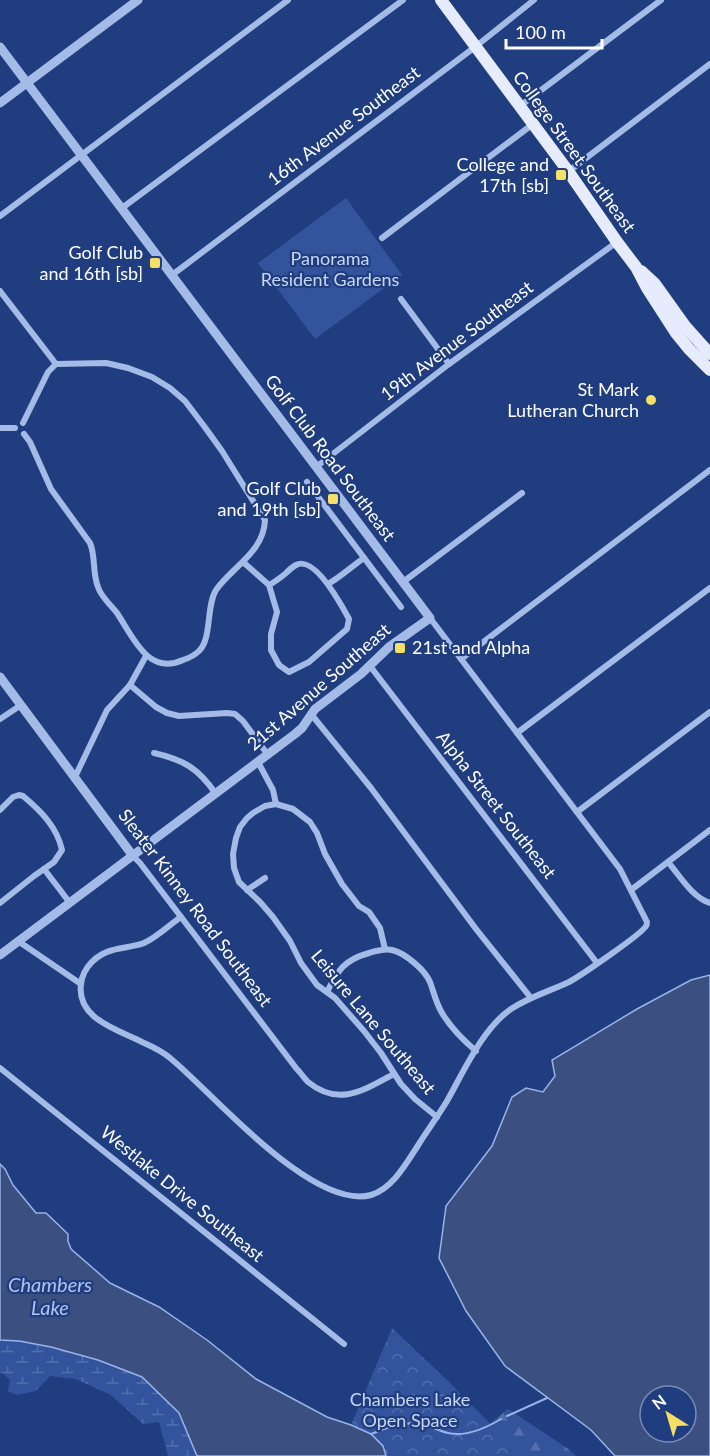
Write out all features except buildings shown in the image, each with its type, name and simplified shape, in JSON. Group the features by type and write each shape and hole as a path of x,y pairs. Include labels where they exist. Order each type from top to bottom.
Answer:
{"main road":[{"name":"College Street Southeast","path":"441,0 636,267 676,333 710,370"},
{"name":"College Street Southeast","path":"636,267 656,284 685,326 710,354"}],"street":[{"path":"0,103 138,0"},
{"path":"0,216 288,0"},
{"path":"122,208 403,0"},
{"name":"16th Avenue Southeast","path":"172,275 534,0"},
{"path":"520,106 661,0"},
{"name":"Golf Club Road Southeast","path":"0,48 620,870 647,922 646,927 597,963"},
{"path":"568,171 710,64"},
{"path":"382,238 533,124"},
{"name":"19th Avenue Southeast","path":"316,467 449,364 617,242"},
{"path":"0,291 56,364"},
{"path":"401,299 449,364"},
{"path":"23,423 48,372 56,364 106,363 128,368 152,377 185,401 222,451 265,520 265,529 258,545 215,591 209,610 207,633 201,650 177,663 164,665 146,656 99,591 90,543 51,489 30,442 24,434"},
{"path":"0,428 15,429"},
{"path":"461,659 710,470"},
{"path":"307,482 401,607"},
{"path":"403,582 522,493"},
{"path":"328,584 364,558"},
{"path":"243,562 269,585 277,612 271,634 271,650 279,665 289,672 309,662 347,630 349,619 328,584 320,573 307,565 299,563 269,585"},
{"path":"517,733 710,588"},
{"name":"21st Avenue Southeast","path":"0,955 268,755 302,728 315,709 370,666 388,647 430,618"},
{"path":"75,777 107,710 130,685 146,656"},
{"name":"Alpha Street Southeast","path":"370,666 597,963"},
{"name":"Sleater Kinney Road Southeast","path":"0,677 133,856 308,1082 324,1091 342,1096 356,1093 394,1074"},
{"path":"130,685 156,707 167,713 179,716 235,714 243,721 268,755"},
{"path":"0,719 21,705"},
{"path":"577,812 710,712"},
{"path":"311,714 371,788 476,929 531,998"},
{"path":"154,753 192,767 210,784 216,794"},
{"path":"258,762 273,790 276,804 293,809 310,822 342,884 359,906 369,912 380,928 385,949"},
{"path":"0,810 13,796 19,795 30,802 50,822 59,838 62,850 54,862 0,903"},
{"name":"Leisure Lane Southeast","path":"276,804 265,806 247,818 240,827 233,854 234,868 239,882 261,902 273,917 317,985 335,998 381,1053 401,1084 437,1117"},
{"path":"631,890 710,830"},
{"path":"668,862 694,894 702,901 710,903"},
{"path":"44,869 70,903"},
{"path":"247,890 265,878"},
{"path":"181,917 144,943 112,950 91,962 82,976 80,988 88,1010 97,1020 169,1057 264,1145 318,1184 344,1194 371,1195 384,1188 395,1178 437,1117 492,1025 514,1006 569,982 597,963"},
{"path":"18,941 81,984"},
{"path":"327,992 341,967 350,961 359,956 385,949 393,950 424,971 441,1012 460,1037 476,1051"},
{"name":"Westlake Drive Southeast","path":"0,1068 344,1344"}],"green space":[{"name":"Panorama Resident Gardens","path":"346,198 402,275 315,339 258,263"},
{"name":"Chambers Lake Open Space","path":"392,1328 522,1456 382,1456 371,1434 351,1425"},
{"path":"0,1340 51,1347 98,1360 142,1377 179,1413 197,1456 168,1456 159,1422 143,1424 111,1395 76,1379 50,1376 36,1391 17,1395 8,1391 10,1380 2,1373 0,1374"},
{"path":"508,1409 576,1456 445,1456 479,1433"}],"water":[{"path":"710,975 710,1456 615,1456 591,1430 505,1366 466,1311 439,1258 446,1206 492,1146 512,1097 526,1088 543,1092 555,1076 552,1060 637,1009 691,980"},
{"name":"Chambers Lake","path":"0,1164 13,1185 36,1213 46,1213 68,1234 71,1249 110,1283 159,1307 207,1340 256,1379 327,1417 371,1434 383,1446 386,1456 197,1456 179,1413 142,1377 98,1360 51,1347 0,1340"}],"waterway":[{"path":"507,1416 547,1398"},
{"path":"371,1434 408,1423 461,1434 501,1419"}],"place":[{"name":"College and 17th [sb]","path":"561,175"},
{"name":"Golf Club and 16th [sb]","path":"155,263"},
{"name":"St Mark Lutheran Church","path":"651,400"},
{"name":"Golf Club and 19th [sb]","path":"333,499"},
{"name":"21st and Alpha","path":"400,648"}]}
